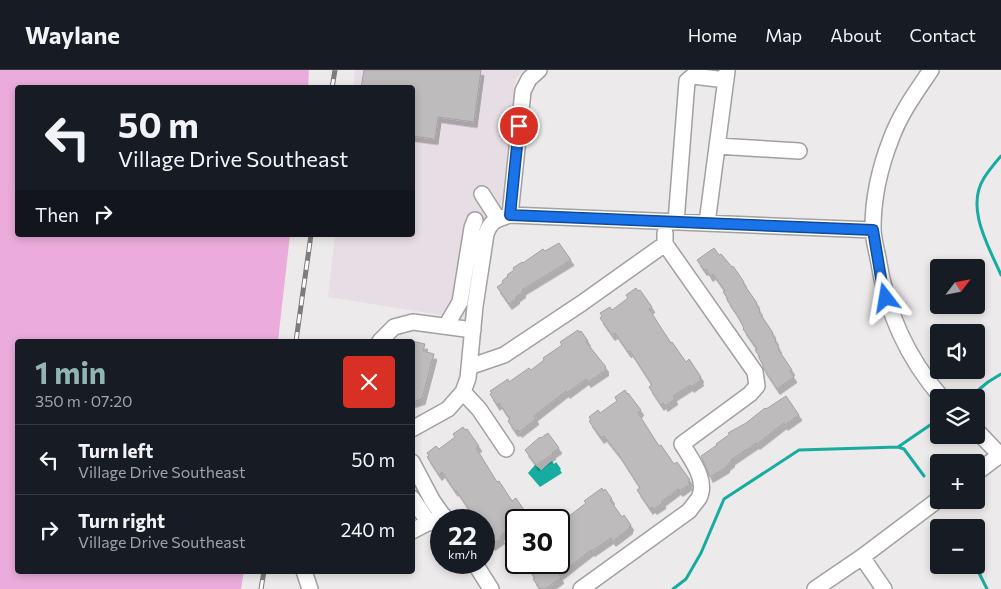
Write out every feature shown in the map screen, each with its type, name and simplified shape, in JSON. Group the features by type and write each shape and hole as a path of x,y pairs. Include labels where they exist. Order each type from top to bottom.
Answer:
{"street":[{"path":"504,217 523,91 529,79 540,70"},
{"path":"931,70 906,107 891,138 881,168 875,200 873,230 882,284 891,312 906,346 935,389"},
{"path":"469,367 504,355 665,244 671,222 687,81 693,76 726,75 707,223"},
{"path":"717,146 799,151"},
{"path":"482,194 504,217"},
{"path":"415,427 448,409 464,392 468,378 486,234 489,225 504,217 873,230"},
{"path":"446,326 460,302 472,228 475,220"},
{"path":"581,589 689,511 700,497 702,483 697,469 682,444 750,394 757,386 755,372 665,244"},
{"path":"382,339 394,327 413,322 473,330"},
{"path":"464,392 479,408 506,450"},
{"path":"985,439 1001,456 985,467"},
{"path":"415,467 439,509"},
{"path":"415,502 429,523 415,530"},
{"path":"815,589 862,557 930,506"},
{"path":"862,557 884,589"},
{"path":"305,574 310,589"},
{"path":"482,574 491,589"}],"shaded area":[{"path":"0,70 309,70 308,85 15,85 15,237 290,237 278,339 15,339 15,574 244,574 241,589 0,589"},
{"path":"355,70 523,70 516,79 503,201 501,206 488,215 478,228 466,319 328,297 335,237 415,237 415,85 353,85"}],"water":[{"path":"552,461 554,464 556,462 562,473 540,487 528,473 535,465 541,470"}],"building":[{"path":"364,70 481,70 474,122 438,117 435,139 415,136 415,85 362,85"},
{"path":"559,243 571,260 522,290 523,292 509,304 497,287 514,270 513,268 543,249 545,251"},
{"path":"714,248 719,255 721,254 733,266 744,282 757,303 759,312 773,333 778,349 792,370 790,371 794,377 777,389 763,368 760,357 755,350 757,349 727,300 723,292 725,291 713,274 710,276 697,260"},
{"path":"636,288 638,291 640,290 652,307 649,309 671,343 686,362 689,359 701,377 699,378 701,380 691,387 690,385 673,396 675,399 665,406 663,403 661,405 649,387 652,385 630,351 628,352 615,333 612,335 600,318 602,316 600,313 610,307 612,310 628,298 626,295"},
{"path":"578,330 579,332 581,331 588,341 586,342 606,367 606,370 588,382 586,379 567,393 566,391 534,416 536,419 519,432 518,430 515,431 508,421 510,419 499,403 497,405 490,391 508,379 509,382 529,368 531,370 544,360 543,358 562,345 560,342"},
{"path":"415,342 425,344 423,351 434,354 422,399 415,401"},
{"path":"625,390 641,410 638,413 659,446 661,445 674,464 677,462 690,480 688,482 690,484 680,491 678,489 654,509 652,507 650,509 637,490 640,488 619,455 604,436 601,438 589,421 591,420 589,417 598,410 600,413 617,401 615,397"},
{"path":"786,396 799,415 785,425 784,423 757,444 731,460 727,467 710,477 701,456 730,434 728,433"},
{"path":"463,427 465,430 467,429 479,446 476,448 497,482 499,481 512,501 516,498 523,509 505,509 505,532 500,536 502,538 495,543 495,509 469,509 442,472 439,475 427,457 429,456 427,453 436,446 439,449 455,437 453,434"},
{"path":"548,433 559,448 536,465 525,450 540,437"},
{"path":"602,488 603,491 605,489 622,517 624,515 631,525 630,528 613,541 611,538 591,550 570,566 570,515 586,503 584,501"},
{"path":"532,574 560,574 561,578 545,589 540,589 533,579 535,578"}],"waterway":[{"path":"1001,156 984,178 977,202 985,240 1001,275"},
{"path":"980,389 1001,374"},
{"path":"673,589 686,579 701,553 724,499 799,450 898,447 930,425"},
{"path":"898,447 904,449 924,476"},
{"path":"980,574 987,589"}],"railway":[{"path":"332,85 335,70"},
{"path":"296,339 311,237"},
{"path":"261,589 264,574"}],"route":[{"path":"519,126 510,215 873,230 886,298"}]}
